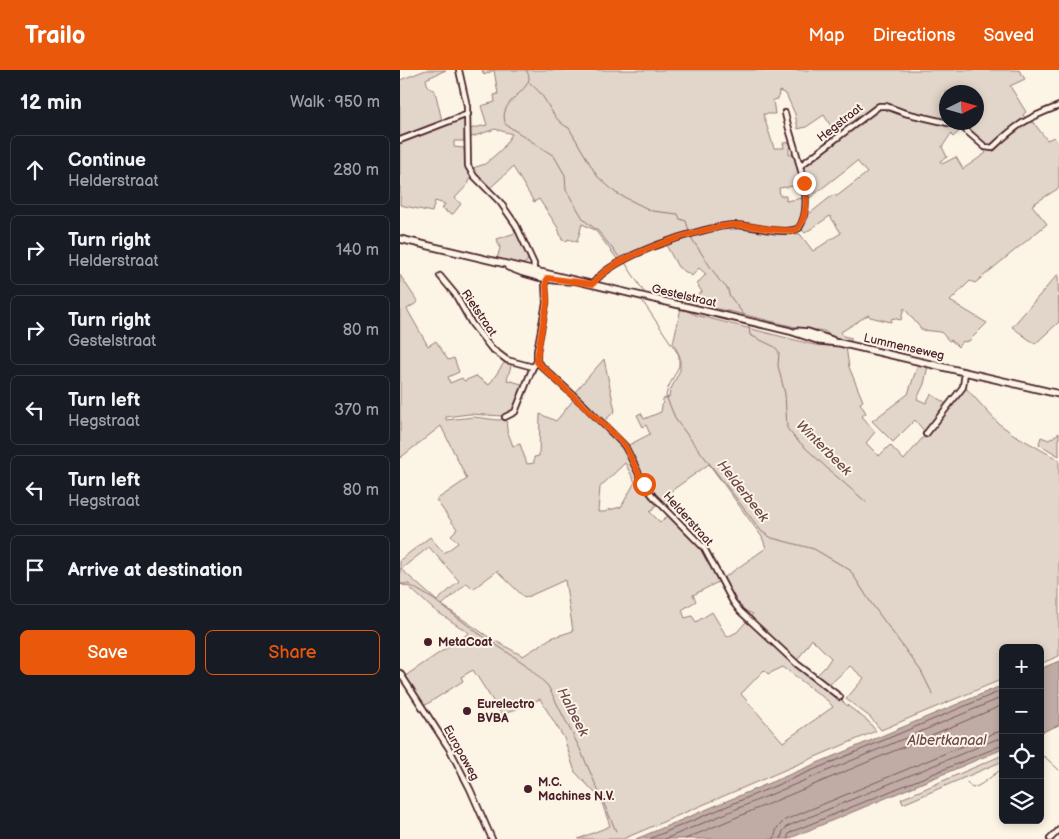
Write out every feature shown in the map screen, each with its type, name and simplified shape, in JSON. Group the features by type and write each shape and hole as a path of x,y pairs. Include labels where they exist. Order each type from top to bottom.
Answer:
{"main road":[{"name":"Gestelstraat","path":"400,239 790,331 808,332 838,342"},
{"name":"Lummenseweg","path":"838,342 1059,394"}],"street":[{"path":"460,70 468,114 467,160 470,172 508,213 534,264 534,272"},
{"name":"Hegstraat","path":"800,166 879,106 886,106 895,110 961,126 989,149 1024,121 1059,106"},
{"path":"593,284 599,276 620,262 702,230 736,225 784,231 796,230 802,223 806,200 805,186 788,130 785,113"},
{"path":"400,140 468,114"},
{"path":"505,417 515,412 519,406 533,367 537,362 537,351 546,303 545,282 547,275"},
{"name":"Rietstraat","path":"440,276 455,294 472,324 491,348 507,360 533,367"},
{"name":"Helderstraat","path":"537,362 625,446 644,484 653,496 704,548 733,602 740,611 798,664 840,697"},
{"path":"926,434 963,387 965,372"},
{"name":"Europaweg","path":"400,673 402,682 437,729 460,770 492,839"},
{"path":"1050,839 1059,830"}],"shaded area":[{"path":"426,70 446,70 426,79 428,87 435,91 443,125 465,117 464,141 454,141 454,147 464,148 466,170 471,177 468,181 469,183 455,198 461,204 453,214 442,209 445,204 435,201 432,212 400,205 400,80"},
{"path":"482,70 494,70 484,75"},
{"path":"494,70 1019,70 1025,79 1010,86 1026,112 1023,115 1027,120 1034,117 1035,120 1033,122 1047,140 1054,137 1059,145 1059,188 1032,205 1047,224 975,283 970,281 950,301 987,323 969,341 962,342 958,347 941,332 922,330 904,308 901,320 892,318 891,322 868,315 841,332 843,336 852,338 850,342 834,338 824,331 795,327 686,303 702,292 697,284 706,274 699,268 692,276 678,267 666,245 718,229 743,228 800,234 813,251 841,233 830,216 805,233 802,230 804,218 833,195 837,196 867,173 857,161 807,200 802,169 876,110 882,108 879,103 837,136 824,115 806,127 798,129 795,114 786,94 779,91 778,99 773,100 775,114 763,114 774,148 784,148 783,143 791,142 792,147 789,148 789,154 795,154 803,185 779,188 780,196 786,196 786,201 803,198 799,226 791,230 718,225 687,233 618,260 595,230 582,224 577,242 568,239 567,241 562,240 558,228 539,199 534,202 513,167 489,189 470,169 485,164 502,149 512,134 495,129 469,138 469,129 487,125 481,106 495,102 494,95 498,94"},
{"path":"518,232 528,255 527,262 523,264 497,259 500,248 497,239"},
{"path":"1058,274 1059,322 1035,344 1012,327"},
{"path":"400,275 418,302 407,309 428,346 436,341 448,360 454,358 459,372 448,377 450,383 462,378 464,381 476,376 489,385 506,360 512,362 507,380 526,385 511,413 503,416 469,414 446,417 446,420 474,417 506,419 507,430 513,446 520,444 527,464 534,463 534,457 539,456 540,414 556,421 575,398 617,442 629,459 640,485 658,503 650,512 660,522 669,515 698,544 720,581 693,595 696,601 682,610 685,618 692,616 696,622 712,612 727,637 737,632 753,614 747,612 738,604 722,579 766,548 762,537 709,464 667,494 673,503 668,508 648,486 627,446 650,434 646,425 643,427 637,415 641,413 644,419 661,412 663,399 669,397 680,370 680,357 673,343 681,308 696,315 815,345 846,347 849,367 863,401 860,403 866,413 862,416 875,432 866,443 879,456 890,445 904,460 965,387 998,423 1013,434 1059,460 1059,656 1044,662 1044,644 999,644 999,681 881,730 870,717 846,699 864,678 850,666 828,686 816,676 831,658 812,639 794,665 868,721 876,731 623,839 578,839 610,826 602,803 597,795 575,772 564,738 540,699 502,715 473,670 461,677 463,681 424,706 405,676 469,633 433,609 409,587 400,584 400,560 430,537 444,553 458,543 451,535 457,529 436,500 467,479 441,426 400,458","holes":["625,463 635,482 621,507 598,512 600,487","429,547 459,581 437,601 401,569","497,571 525,598 565,580 573,631 551,638 523,656 490,638 442,605 467,583 473,589","783,667 828,701 833,707 783,742 741,694 764,670 768,674"]},
{"path":"604,359 615,411 603,422 574,393"},
{"path":"918,364 928,366 924,384 917,399 926,403 931,394 948,405 925,432 915,420 893,442 872,421 908,394"},
{"path":"1059,433 1059,456 1039,444 1041,437 1049,440"},
{"path":"999,757 999,763 903,804 901,799"}],"water":[{"path":"1059,661 1059,725 1044,731 1044,689 1044,667"},
{"name":"Albertkanaal","path":"999,687 999,751 788,839 636,839"}],"waterway":[{"name":"Helderbeek","path":"505,122 504,114 507,106 528,83 529,77 526,70"},
{"name":"Winterbeek","path":"530,83 541,94 556,118 569,128 597,176 616,193 652,211 678,214 680,219 686,221 689,231"},
{"name":"Helderbeek","path":"505,124 554,156 565,175 566,190 584,220 598,231 621,259"},
{"name":"Winterbeek","path":"690,236 744,315"},
{"name":"Helderbeek","path":"624,261 644,292"},
{"name":"Helderbeek","path":"643,302 679,355 679,366 666,396 676,420 762,532 772,538 814,549 850,570 871,603 921,671 933,695"},
{"name":"Winterbeek","path":"749,327 750,335 775,347 779,352 778,366 785,394 787,428 828,469 866,502"},
{"name":"Halbeek","path":"400,584 408,584 433,599 478,633 525,664 548,686 580,749 616,831"},
{"name":"Helderbeek","path":"1044,757 1059,770"},
{"name":"Helderbeek","path":"967,782 972,788 976,787 999,772"}],"place":[{"name":"MetaCoat","path":"428,642"},
{"name":"Eurelectro BVBA","path":"467,711"},
{"name":"M.C. Machines N.V.","path":"528,789"}],"route":[{"path":"644,484 625,446 620,440 537,362 537,351 547,297 545,282 547,278 562,281 574,280 593,284 599,276 620,262 686,235 721,226 736,225 784,231 796,230 801,226 803,218 806,200 804,183"}]}
